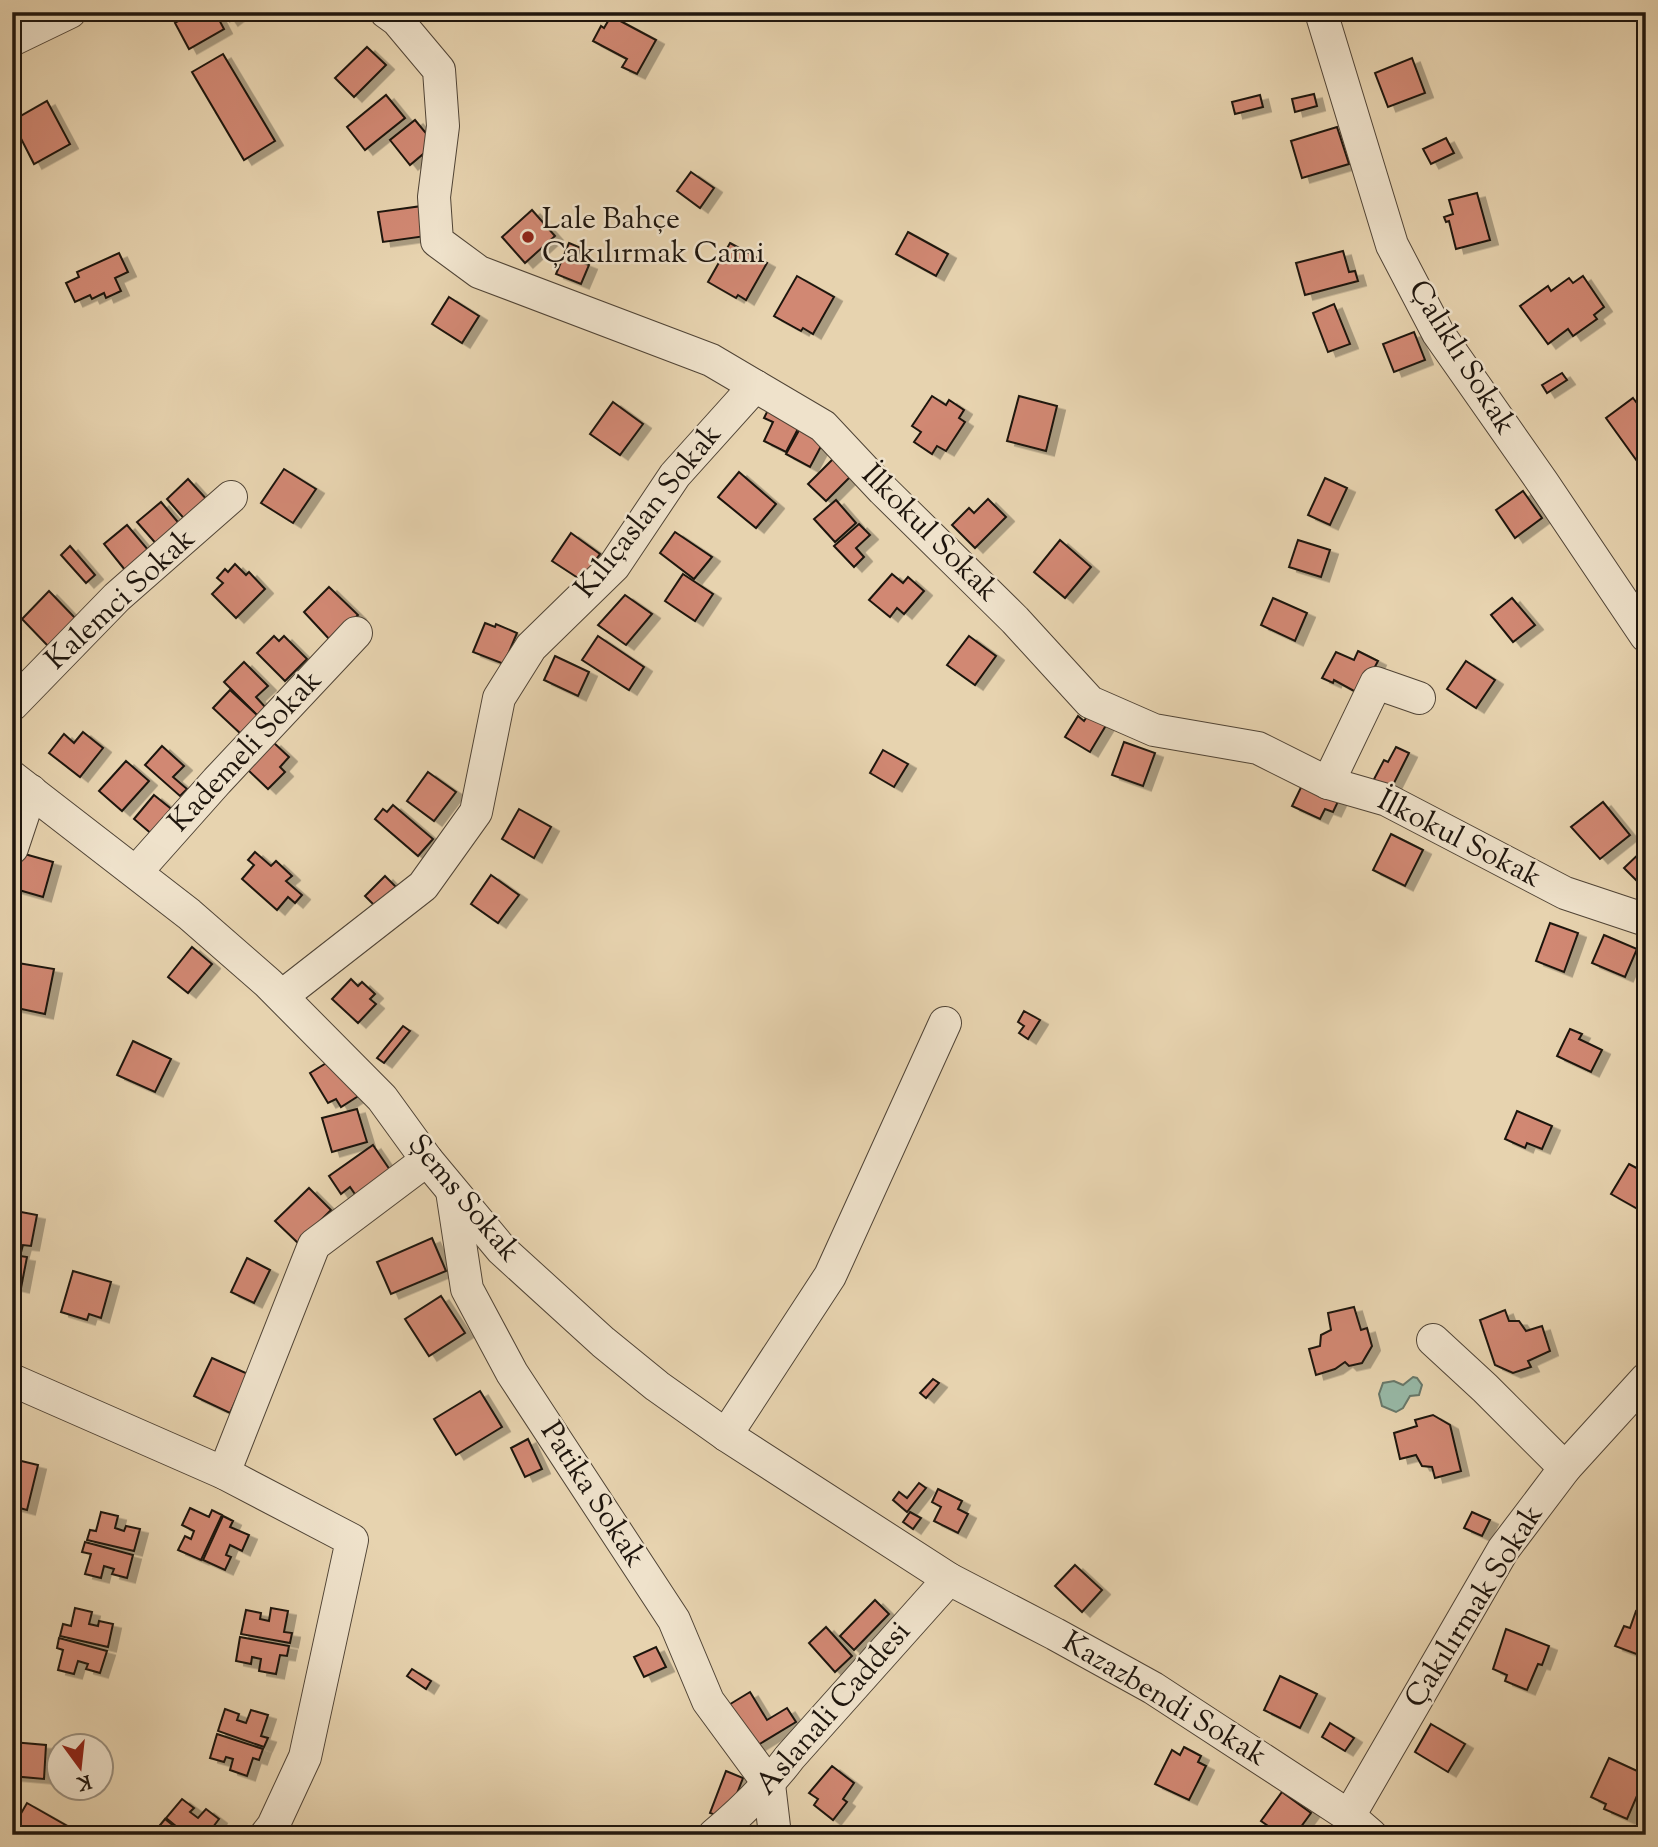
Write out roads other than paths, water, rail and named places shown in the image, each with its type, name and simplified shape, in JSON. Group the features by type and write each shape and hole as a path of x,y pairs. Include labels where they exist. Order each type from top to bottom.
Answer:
{"street":[{"path":"12,40 70,12"},
{"name":"İlkokul Sokak","path":"386,12 397,20 439,70 443,126 433,197 437,241 479,272 711,360 823,426 883,490 1015,620 1090,702 1154,730 1258,748 1328,783 1387,800 1565,893 1646,920"},
{"name":"Çalıklı Sokak","path":"1321,12 1392,245 1432,322 1646,636"},
{"name":"Kılıçaslan Sokak","path":"282,996 423,886 476,812 499,698 531,647 614,566 675,475 755,386"},
{"name":"Kalemci Sokak","path":"12,705 117,597 231,498"},
{"name":"Kademeli Sokak","path":"136,872 356,633"},
{"path":"1328,783 1376,683 1419,698"},
{"path":"12,848 22,784"},
{"name":"Şems Sokak","path":"22,784 189,914 282,996 382,1098 427,1160 502,1250 603,1342 657,1386 726,1434 949,1579"},
{"path":"726,1434 830,1276 945,1023"},
{"path":"224,1473 314,1244 427,1160"},
{"name":"Patika Sokak","path":"452,1190 467,1289 512,1373 674,1620 708,1701 769,1784"},
{"path":"1433,1340 1564,1468"},
{"name":"Çakılırmak Sokak","path":"1360,1826 1503,1550 1564,1468 1646,1379"},
{"path":"12,1380 224,1473 352,1540 305,1757 273,1826 266,1835"},
{"name":"Aslanali Caddesi","path":"714,1835 769,1784 949,1579"},
{"name":"Kazazbendi Sokak","path":"949,1579 1153,1688 1360,1826"},
{"path":"769,1784 775,1835"}],"place":[{"name":"Lale Bahçe Çakılırmak Cami","path":"528,237"}]}
